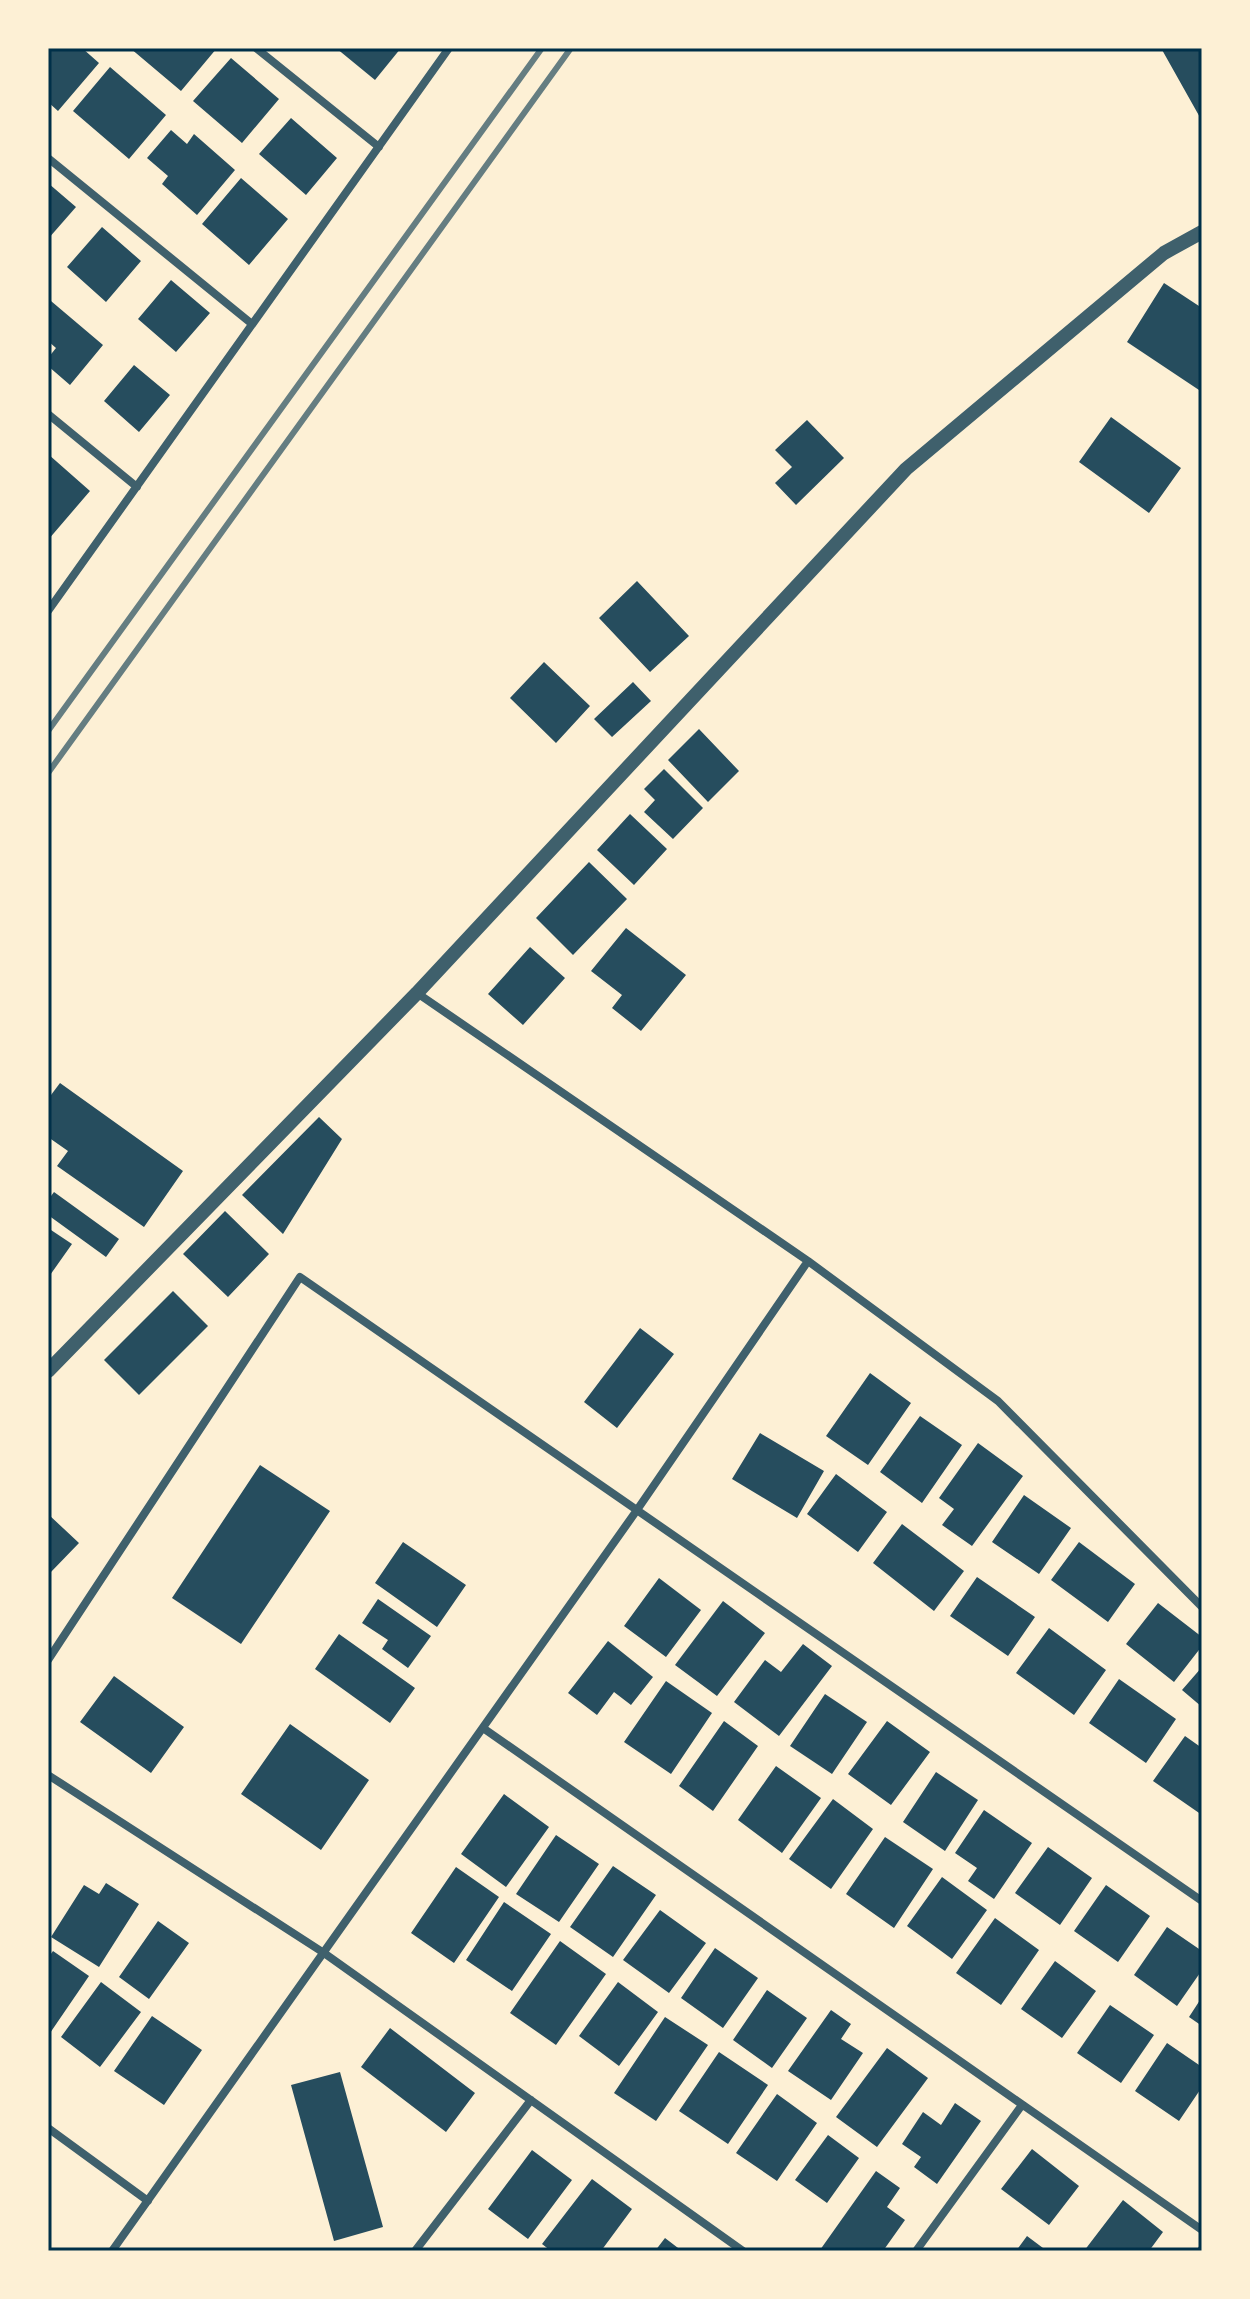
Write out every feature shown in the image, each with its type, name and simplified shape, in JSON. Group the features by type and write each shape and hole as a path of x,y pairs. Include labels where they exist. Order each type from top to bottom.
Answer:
{"street":[{"path":"256,48 379,147"},
{"path":"48,611 449,48"},
{"path":"48,158 252,324"},
{"path":"48,1371 417,993 906,469 1164,253 1202,232"},
{"path":"48,414 137,487"},
{"path":"417,993 808,1261 998,1401 1202,1607"},
{"path":"112,2251 637,1510 808,1261"},
{"path":"48,1660 300,1277 1202,1901"},
{"path":"483,1728 1202,2230"},
{"path":"48,1775 324,1953 743,2251"},
{"path":"415,2251 531,2100"},
{"path":"916,2251 1022,2105"},
{"path":"48,2128 148,2201"}],"building":[{"path":"48,48 55,51 57,48 82,48 99,63 58,111 48,102"},
{"path":"130,48 217,48 181,91"},
{"path":"336,48 401,48 375,80"},
{"path":"1161,48 1202,48 1202,121"},
{"path":"231,58 279,99 242,143 193,101"},
{"path":"110,67 166,115 129,159 73,111"},
{"path":"291,118 337,158 306,195 259,154"},
{"path":"171,130 187,144 194,134 235,170 197,215 162,184 168,176 147,158"},
{"path":"241,178 288,219 249,265 202,224"},
{"path":"48,183 76,207 48,239"},
{"path":"102,227 141,261 106,302 67,267"},
{"path":"171,280 210,313 176,352 138,319"},
{"path":"1164,283 1202,308 1202,392 1127,342"},
{"path":"51,301 103,345 70,385 48,366 48,358 56,348 48,341 48,304"},
{"path":"134,365 170,395 139,432 104,401"},
{"path":"1111,417 1181,468 1149,513 1079,462"},
{"path":"807,420 844,458 796,505 775,483 792,467 775,450"},
{"path":"48,454 90,491 48,540"},
{"path":"637,581 689,636 650,672 599,618"},
{"path":"544,662 590,706 556,743 510,698"},
{"path":"633,682 651,701 612,737 594,719"},
{"path":"699,729 739,771 708,802 668,760"},
{"path":"664,769 703,808 673,839 644,812 655,800 644,789"},
{"path":"630,814 667,849 634,885 597,850"},
{"path":"589,862 627,899 573,955 536,918"},
{"path":"626,928 686,975 641,1031 612,1008 622,995 591,971"},
{"path":"530,947 565,978 523,1025 488,994"},
{"path":"60,1083 183,1171 144,1227 57,1166 68,1151 48,1137 48,1099"},
{"path":"319,1117 342,1139 283,1234 242,1195"},
{"path":"54,1192 119,1239 106,1257 48,1215 48,1200"},
{"path":"225,1211 269,1254 228,1297 183,1254"},
{"path":"48,1228 72,1244 48,1278"},
{"path":"173,1291 208,1326 139,1395 104,1360"},
{"path":"640,1328 674,1354 617,1428 584,1402"},
{"path":"870,1373 911,1403 868,1465 826,1436"},
{"path":"920,1416 962,1445 922,1503 880,1472"},
{"path":"760,1433 824,1471 797,1518 732,1479"},
{"path":"978,1443 1023,1476 972,1546 942,1525 954,1509 939,1498"},
{"path":"260,1465 330,1511 241,1644 172,1598"},
{"path":"836,1474 887,1512 858,1552 807,1514"},
{"path":"1024,1495 1071,1528 1039,1574 992,1542"},
{"path":"48,1514 79,1543 50,1573 48,1572"},
{"path":"902,1524 964,1571 934,1611 873,1563"},
{"path":"403,1542 466,1585 437,1627 375,1583"},
{"path":"1079,1542 1135,1584 1108,1622 1051,1580"},
{"path":"977,1577 1035,1617 1008,1656 950,1616"},
{"path":"659,1578 701,1610 666,1657 624,1626"},
{"path":"378,1599 431,1636 408,1668 382,1649 388,1640 362,1623"},
{"path":"723,1601 765,1633 717,1696 675,1665"},
{"path":"1158,1603 1202,1637 1202,1646 1174,1682 1126,1644"},
{"path":"1049,1628 1106,1670 1074,1715 1016,1673"},
{"path":"339,1634 415,1688 390,1723 315,1669"},
{"path":"608,1641 653,1677 631,1705 614,1692 597,1715 568,1693"},
{"path":"803,1644 832,1666 779,1736 734,1702 765,1660 781,1672"},
{"path":"1202,1667 1202,1707 1182,1690"},
{"path":"114,1676 184,1727 151,1773 80,1722"},
{"path":"1119,1679 1176,1719 1146,1763 1089,1723"},
{"path":"666,1681 712,1713 671,1774 624,1742"},
{"path":"825,1694 867,1722 832,1774 790,1746"},
{"path":"724,1721 758,1746 713,1811 679,1786"},
{"path":"887,1721 930,1752 891,1805 848,1774"},
{"path":"290,1724 369,1780 321,1850 241,1794"},
{"path":"1185,1736 1202,1748 1202,1815 1153,1781"},
{"path":"776,1766 821,1798 782,1853 738,1820"},
{"path":"936,1772 978,1800 945,1851 903,1822"},
{"path":"504,1794 549,1827 506,1887 461,1854"},
{"path":"833,1799 873,1829 831,1889 789,1859"},
{"path":"984,1810 1032,1843 994,1899 968,1881 977,1868 955,1853"},
{"path":"556,1835 599,1864 559,1922 516,1894"},
{"path":"885,1837 933,1869 894,1928 846,1894"},
{"path":"1048,1847 1092,1878 1060,1925 1015,1893"},
{"path":"613,1866 656,1895 613,1957 570,1927"},
{"path":"456,1867 499,1897 454,1963 411,1933"},
{"path":"942,1877 987,1910 952,1959 907,1926"},
{"path":"106,1883 139,1904 99,1967 51,1937 84,1885 99,1894"},
{"path":"1106,1885 1150,1916 1118,1962 1074,1931"},
{"path":"504,1902 551,1934 512,1991 466,1960"},
{"path":"660,1910 706,1943 669,1993 623,1960"},
{"path":"995,1918 1039,1950 1001,2005 956,1973"},
{"path":"158,1921 189,1943 149,1999 119,1977"},
{"path":"1167,1927 1202,1951 1202,1970 1177,2006 1134,1975"},
{"path":"560,1941 606,1974 556,2045 510,2013"},
{"path":"715,1948 758,1978 723,2028 681,1998"},
{"path":"53,1951 89,1976 48,2036 48,1958"},
{"path":"1055,1961 1096,1991 1062,2038 1021,2009"},
{"path":"101,1982 141,2012 100,2067 61,2037"},
{"path":"618,1982 658,2012 619,2066 579,2036"},
{"path":"767,1990 807,2018 772,2068 733,2040"},
{"path":"1202,1997 1202,2026 1189,2017"},
{"path":"1110,2005 1154,2035 1121,2083 1077,2053"},
{"path":"831,2010 851,2024 841,2039 863,2053 831,2100 788,2071"},
{"path":"152,2016 202,2050 164,2105 114,2071"},
{"path":"665,2017 708,2045 656,2121 614,2093"},
{"path":"390,2028 475,2093 446,2132 361,2067"},
{"path":"1167,2043 1202,2067 1202,2087 1179,2121 1135,2091"},
{"path":"887,2048 928,2078 877,2147 836,2117"},
{"path":"719,2052 768,2085 728,2144 679,2111"},
{"path":"340,2072 383,2227 334,2241 291,2085"},
{"path":"777,2094 817,2123 777,2181 736,2153"},
{"path":"955,2103 981,2121 937,2184 914,2167 921,2157 902,2144 923,2112 941,2125"},
{"path":"828,2135 859,2158 827,2203 795,2180"},
{"path":"1032,2149 1079,2186 1049,2225 1001,2189"},
{"path":"532,2150 572,2180 528,2239 488,2209"},
{"path":"876,2171 900,2188 887,2207 905,2220 883,2251 820,2250"},
{"path":"592,2179 632,2209 601,2251 551,2251 542,2244"},
{"path":"1123,2200 1163,2232 1149,2251 1084,2251"},
{"path":"1027,2236 1047,2251 1016,2251"},
{"path":"665,2238 682,2251 655,2251"}],"railway":[{"path":"48,731 542,48"},
{"path":"48,773 571,48"}]}
